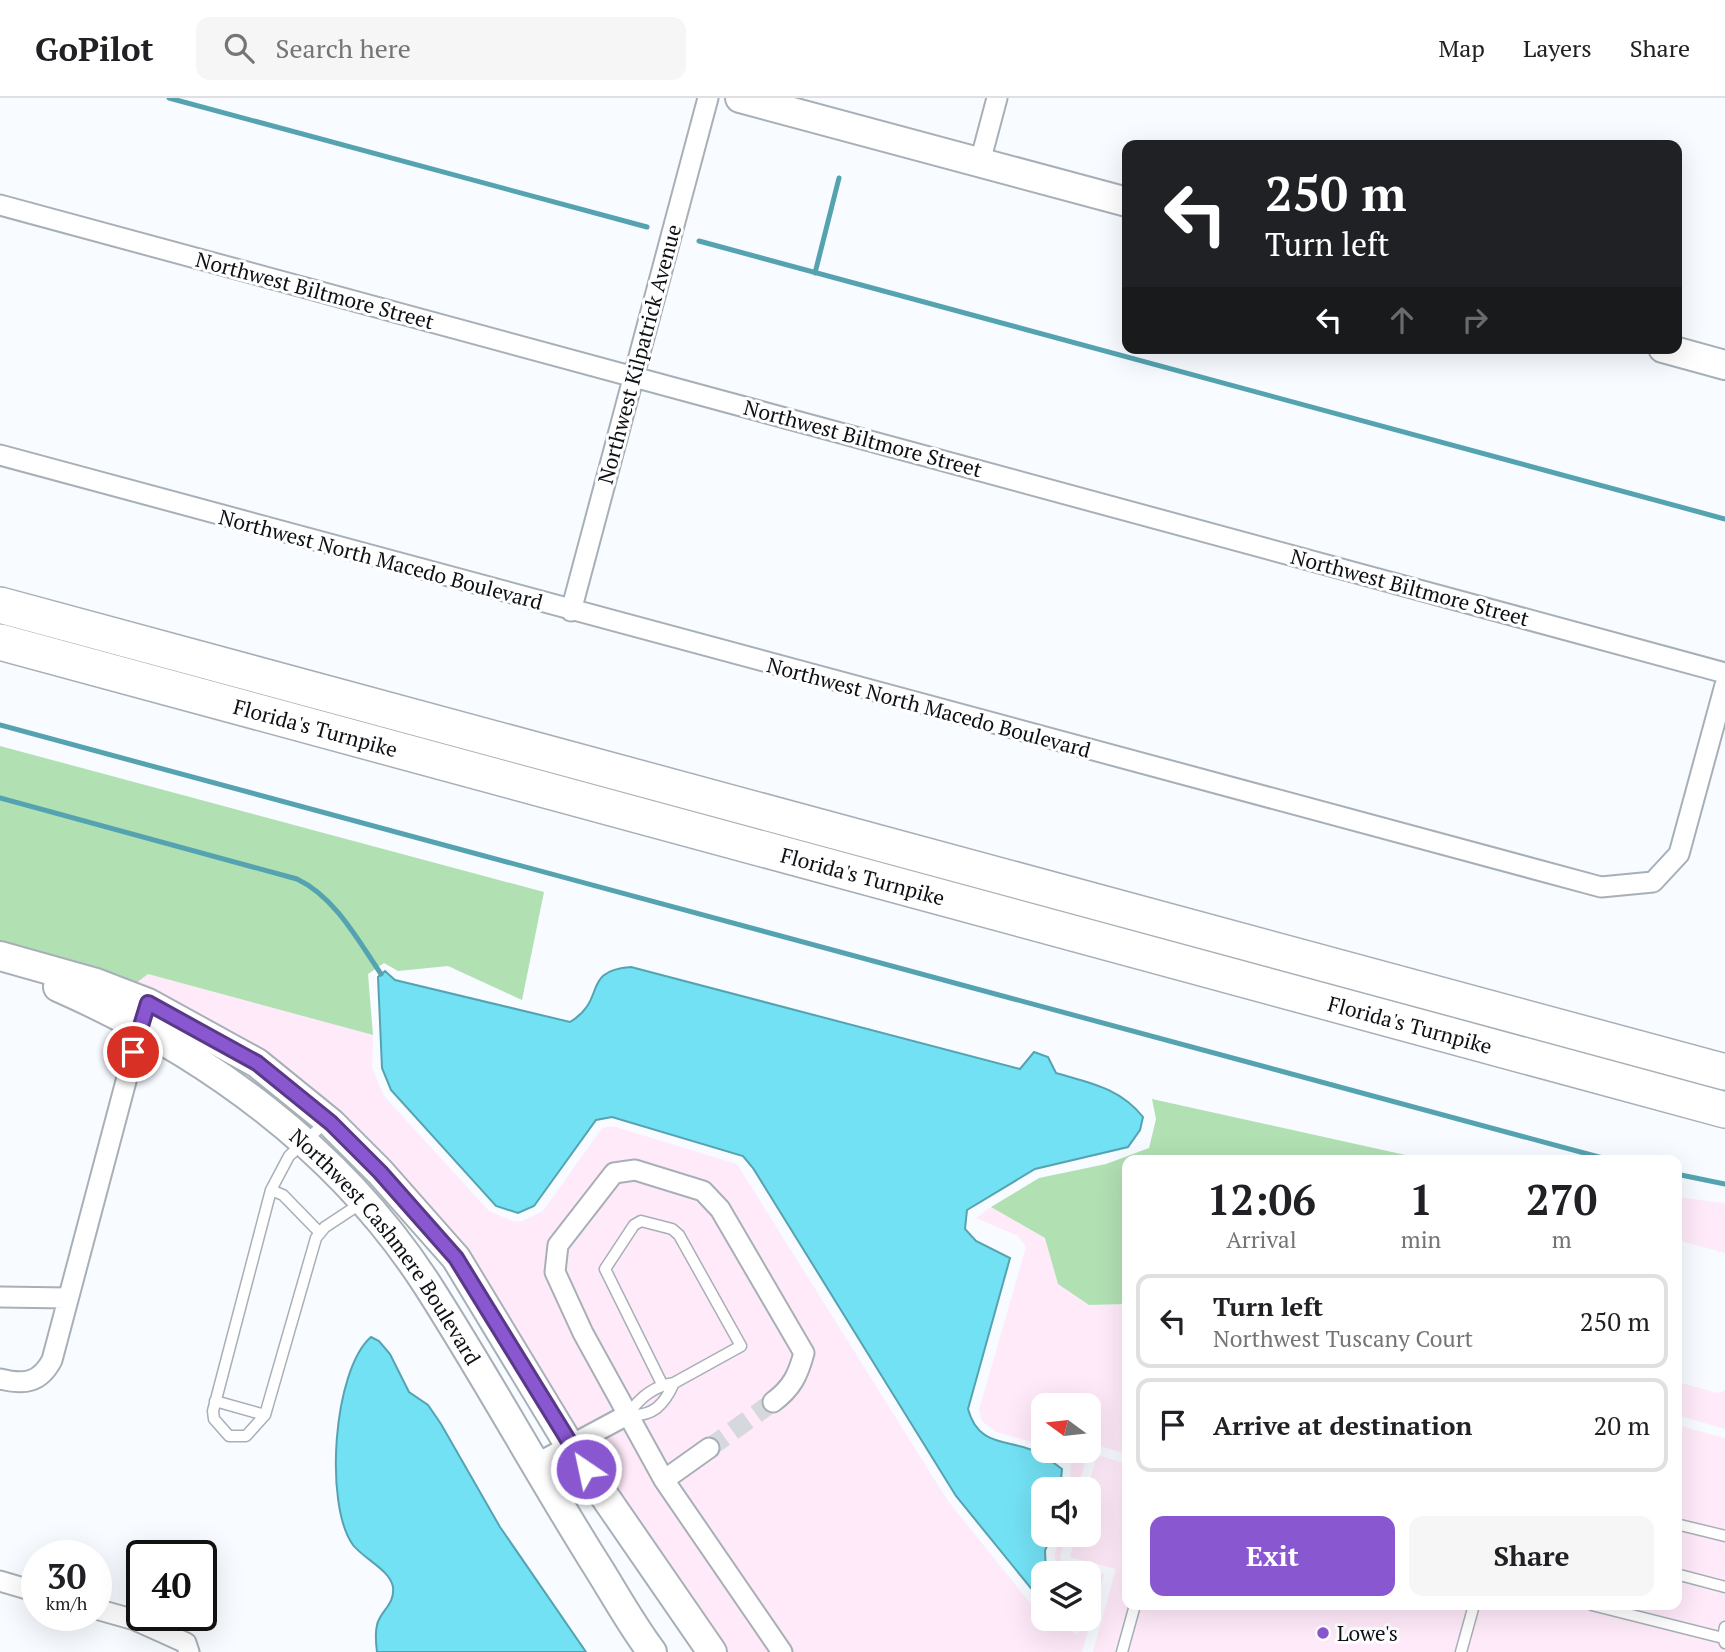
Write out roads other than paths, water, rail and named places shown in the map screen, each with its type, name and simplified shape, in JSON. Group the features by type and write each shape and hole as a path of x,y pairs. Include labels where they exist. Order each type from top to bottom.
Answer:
{"highway":[{"name":"Florida's Turnpike","path":"0,605 1725,1072"},
{"name":"Florida's Turnpike","path":"0,642 1725,1110"}],"street":[{"name":"Northwest Kilpatrick Avenue","path":"571,611 708,98"},
{"path":"740,98 1122,201"},
{"path":"980,162 997,98"},
{"name":"Northwest Biltmore Street","path":"0,205 1725,673"},
{"path":"1682,353 1725,365"},
{"name":"Northwest North Macedo Boulevard","path":"0,455 1601,887 1653,883 1679,854 1725,684"},
{"name":"Northwest Cashmere Boulevard","path":"0,956 96,983 144,1014 305,1142 363,1202 427,1284 534,1465 652,1652"},
{"name":"Northwest Cashmere Boulevard","path":"0,964 144,1014 257,1063 327,1120 380,1172 456,1258 570,1446 712,1652"},
{"path":"0,1379 29,1382 45,1373 58,1342 144,1014"},
{"path":"773,1402 787,1392 798,1376 804,1353 720,1209 703,1191 635,1170 614,1173 558,1245 555,1272 627,1415 664,1480 782,1652"},
{"path":"0,1297 68,1298"},
{"path":"534,1465 627,1415"},
{"path":"664,1480 709,1448"},
{"path":"0,1581 21,1587"},
{"path":"112,1614 135,1620 186,1643 189,1652"}],"lane":[{"path":"327,1120 289,1156 271,1189 215,1401 214,1419 229,1436 246,1436 265,1415 311,1250 320,1233 363,1202"},
{"path":"271,1189 283,1195 320,1233"},
{"path":"627,1415 638,1399 662,1384 674,1383 741,1346 679,1235 672,1229 640,1221 634,1225 605,1269 662,1384"},
{"path":"627,1415 645,1416 654,1410 666,1401 674,1383"},
{"path":"215,1401 265,1415"},
{"path":"1682,1525 1725,1536"},
{"path":"1682,1576 1725,1587"},
{"path":"1122,1652 1134,1610"},
{"path":"1461,1652 1473,1610"},
{"path":"1610,1610 1724,1641 1725,1627"}],"water":[{"path":"631,967 1020,1069 1034,1052 1048,1057 1056,1073 1114,1093 1143,1117 1140,1130 1128,1147 1035,1169 967,1210 965,1229 976,1241 1010,1258 968,1409 973,1422 987,1437 1031,1449 1031,1463 1054,1463 1062,1469 1061,1477 1031,1477 1031,1547 1046,1547 1046,1561 1031,1561 1031,1588 956,1496 753,1168 743,1156 612,1117 596,1120 534,1206 518,1213 496,1206 391,1090 382,1068 378,977 385,971 395,980 570,1022 588,1004 599,980 615,970"},
{"path":"371,1337 379,1341 390,1354 409,1392 428,1405 441,1424 500,1527 586,1652 377,1652 377,1625 392,1599 393,1587 387,1575 353,1545 344,1526 338,1500 336,1470 341,1407 348,1378 358,1354"}],"waterway":[{"path":"169,98 647,227"},
{"path":"815,273 839,178"},
{"path":"699,241 1725,519"},
{"path":"0,725 1591,1155"},
{"path":"0,798 297,879 311,887 334,908 381,974"},
{"path":"1682,1175 1725,1184"}],"tunnel":[{"path":"709,1448 773,1402"}],"place":[{"name":"Lowe's","path":"1323,1633"}]}
